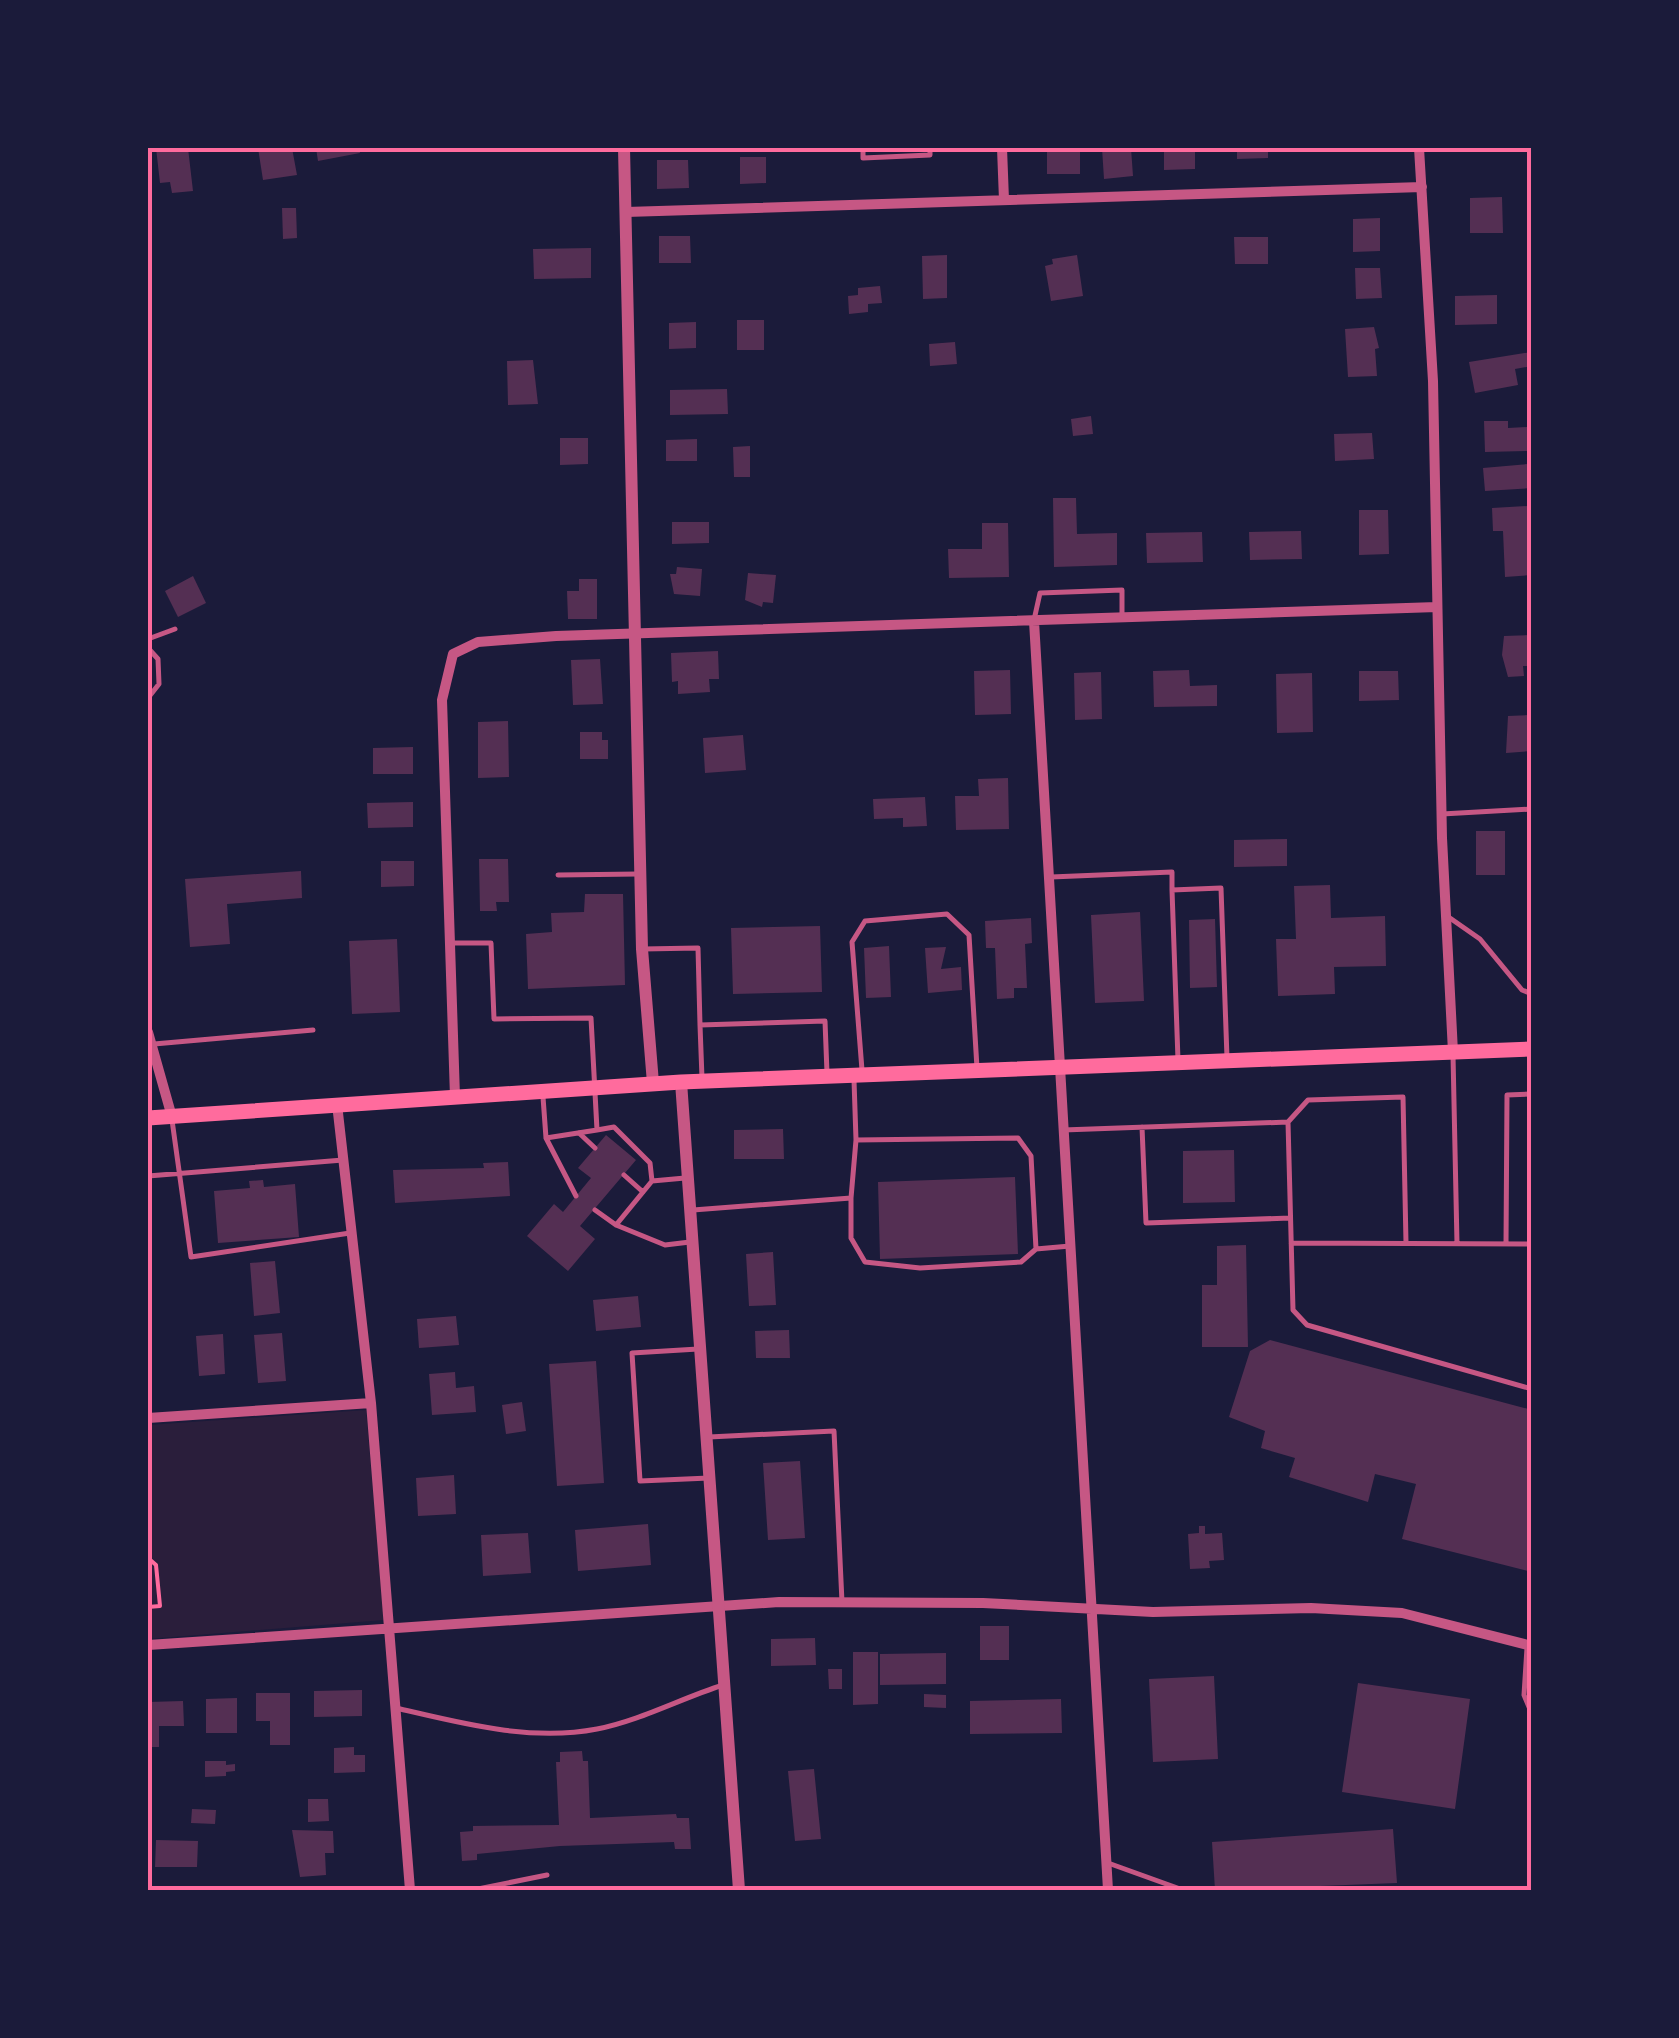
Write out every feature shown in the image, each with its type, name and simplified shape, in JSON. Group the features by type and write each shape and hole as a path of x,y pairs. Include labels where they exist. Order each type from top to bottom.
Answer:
{"main road":[{"path":"148,1118 653,1083 1532,1049"}],"street":[{"path":"624,148 642,948 653,1083"},
{"path":"1002,148 1004,200"},
{"path":"1419,148 1453,1052"},
{"path":"626,212 1422,187"},
{"path":"455,1097 442,700 453,654 478,642 633,634 1437,606"},
{"path":"1034,621 1108,1890"},
{"path":"149,1038 172,1117"},
{"path":"681,1082 739,1890"},
{"path":"337,1104 371,1402 410,1890"},
{"path":"148,1418 371,1402"},
{"path":"148,1645 719,1604 842,1602 1092,1607 1154,1612 1311,1608 1402,1614 1529,1646"}],"lane":[{"path":"863,148 863,158 930,155 930,148"},
{"path":"1034,621 1040,593 1122,590 1122,618"},
{"path":"148,640 175,629"},
{"path":"148,648 158,659 159,684 148,698"},
{"path":"1442,814 1532,809"},
{"path":"1048,877 1172,872 1178,1063"},
{"path":"558,875 641,874"},
{"path":"1172,890 1221,888 1228,1061"},
{"path":"977,1071 969,935 947,914 866,921 852,942 858,1075 851,1238 864,1262 920,1268 1022,1262 1036,1249 1070,1246"},
{"path":"1447,916 1480,939 1522,990 1532,994"},
{"path":"448,944 491,943 494,1019 590,1018 598,1130"},
{"path":"642,948 698,948 702,1081"},
{"path":"700,1026 825,1022 827,1076"},
{"path":"149,1038 312,1030"},
{"path":"1453,1052 1457,1244"},
{"path":"542,1091 546,1138 576,1196"},
{"path":"1506,1244 1506,1095 1532,1094"},
{"path":"1406,1244 1403,1097 1308,1100 1288,1122 1292,1310 1307,1325 1532,1389"},
{"path":"172,1117 190,1256 351,1233"},
{"path":"1062,1130 1288,1122"},
{"path":"546,1138 614,1127 650,1163 652,1180 616,1225"},
{"path":"1142,1127 1146,1223 1290,1218"},
{"path":"580,1134 595,1148"},
{"path":"856,1140 1018,1138 1031,1156 1036,1249"},
{"path":"148,1176 343,1160"},
{"path":"624,1174 643,1192"},
{"path":"652,1180 688,1178"},
{"path":"690,1210 851,1198"},
{"path":"595,1210 616,1225 665,1245 692,1241"},
{"path":"1291,1243 1532,1244"},
{"path":"700,1348 632,1353 640,1481 710,1478"},
{"path":"707,1438 834,1431 842,1602"},
{"path":"1529,1646 1524,1695 1532,1714"},
{"path":"396,1708 465,1724 553,1732 599,1729 725,1684"},
{"path":"1108,1862 1183,1890"},
{"path":"473,1890 547,1875"}],"path":[{"path":"148,1558 156,1565 160,1606 148,1607"}],"shaded area":[{"path":"366,1410 384,1620 148,1639 148,1425"}],"building":[{"path":"156,148 188,148 193,191 172,193 170,182 160,183"},
{"path":"258,148 292,148 297,175 263,180"},
{"path":"316,148 359,148 360,153 318,161"},
{"path":"1047,148 1080,148 1080,174 1047,174"},
{"path":"1102,148 1131,148 1133,176 1104,179"},
{"path":"1164,148 1195,148 1195,169 1164,170"},
{"path":"1237,148 1268,148 1268,158 1237,159"},
{"path":"740,157 766,157 766,183 740,184"},
{"path":"657,160 688,160 689,188 657,189"},
{"path":"1502,197 1503,233 1470,233 1470,198"},
{"path":"282,208 296,208 297,238 283,239"},
{"path":"1380,218 1380,251 1353,252 1353,219"},
{"path":"659,236 690,236 691,263 659,263"},
{"path":"1234,237 1268,237 1268,264 1235,264"},
{"path":"591,248 591,278 534,279 533,249"},
{"path":"947,255 947,298 923,299 922,256"},
{"path":"1077,255 1083,296 1051,301 1045,266 1053,264 1052,259"},
{"path":"1355,268 1380,268 1382,298 1356,299"},
{"path":"880,286 882,303 868,304 868,312 849,314 848,296 858,295 858,288"},
{"path":"1497,295 1497,324 1455,325 1455,296"},
{"path":"737,320 764,320 764,350 737,350"},
{"path":"696,322 696,348 669,349 669,323"},
{"path":"1374,327 1379,348 1375,349 1377,376 1348,377 1345,329"},
{"path":"955,342 957,364 930,366 929,344"},
{"path":"1531,352 1532,366 1515,369 1518,385 1475,393 1469,362"},
{"path":"533,360 538,404 508,405 507,361"},
{"path":"727,389 728,414 670,415 670,390"},
{"path":"1091,416 1093,434 1073,436 1071,419"},
{"path":"1484,421 1508,421 1508,428 1527,427 1528,451 1485,452"},
{"path":"1372,433 1374,459 1335,461 1334,434"},
{"path":"560,438 588,438 588,464 560,465"},
{"path":"697,439 697,461 666,461 666,440"},
{"path":"750,446 750,477 734,477 733,447"},
{"path":"1528,464 1532,488 1485,491 1483,468"},
{"path":"1053,498 1076,498 1077,534 1117,533 1117,565 1054,567"},
{"path":"1528,506 1532,575 1505,577 1503,531 1493,531 1492,508"},
{"path":"1359,510 1388,510 1389,554 1359,555"},
{"path":"672,522 709,522 709,543 672,544"},
{"path":"982,523 1008,523 1009,577 949,578 948,549 982,549"},
{"path":"1301,531 1302,559 1250,560 1249,532"},
{"path":"1202,532 1203,562 1147,563 1146,533"},
{"path":"677,567 702,569 700,596 674,594 670,574 676,574"},
{"path":"748,573 776,575 773,603 763,602 762,607 745,600"},
{"path":"193,576 206,603 178,617 165,591"},
{"path":"579,579 597,579 597,619 568,619 567,591 579,591"},
{"path":"1531,635 1532,666 1523,666 1524,676 1508,677 1502,655 1504,636"},
{"path":"718,651 719,679 709,679 710,692 678,694 678,681 672,682 671,653"},
{"path":"600,659 603,704 573,705 571,660"},
{"path":"1010,670 1011,714 975,715 974,671"},
{"path":"1189,670 1190,686 1217,685 1217,706 1154,707 1153,671"},
{"path":"1359,671 1398,671 1399,700 1359,701"},
{"path":"1101,672 1102,719 1075,720 1074,673"},
{"path":"1312,673 1313,732 1277,733 1276,674"},
{"path":"1532,700 1532,751 1506,753 1508,716 1529,715 1528,701"},
{"path":"508,721 509,777 478,778 478,722"},
{"path":"580,732 602,732 602,740 608,740 608,759 580,759"},
{"path":"743,735 746,770 705,773 703,738"},
{"path":"413,747 413,774 373,774 373,748"},
{"path":"1008,778 1009,829 956,830 955,796 979,796 978,779"},
{"path":"925,797 927,826 903,827 903,818 874,819 873,799"},
{"path":"413,802 413,827 368,828 367,803"},
{"path":"1476,831 1505,831 1505,875 1476,875"},
{"path":"1287,839 1287,866 1234,867 1234,840"},
{"path":"479,859 508,859 509,902 496,902 497,911 480,911"},
{"path":"381,861 414,861 414,886 381,887"},
{"path":"301,871 302,898 227,904 230,944 190,947 185,879"},
{"path":"1330,885 1331,918 1385,916 1386,966 1334,967 1335,994 1278,996 1276,939 1296,939 1294,886"},
{"path":"585,894 623,894 625,985 528,989 526,934 552,932 551,913 584,912"},
{"path":"1140,912 1144,1001 1095,1003 1091,915"},
{"path":"1031,918 1032,943 1025,944 1027,988 1014,988 1014,998 997,999 995,948 986,948 985,921"},
{"path":"1215,919 1217,987 1190,988 1189,920"},
{"path":"820,926 822,992 733,994 731,928"},
{"path":"397,939 400,1012 352,1014 349,941"},
{"path":"889,946 891,997 866,998 864,948"},
{"path":"946,947 941,969 961,967 962,990 928,993 925,948"},
{"path":"783,1129 784,1159 734,1159 734,1130"},
{"path":"606,1135 636,1160 580,1226 595,1239 568,1271 527,1236 554,1204 563,1212 591,1178 578,1168"},
{"path":"1234,1150 1235,1202 1183,1203 1183,1151"},
{"path":"508,1162 510,1196 395,1203 393,1170 484,1168 483,1163"},
{"path":"1015,1177 1018,1254 880,1259 878,1182"},
{"path":"263,1180 264,1187 295,1184 299,1237 218,1243 214,1191 250,1188 249,1181"},
{"path":"1246,1245 1248,1347 1202,1347 1202,1285 1217,1285 1217,1246"},
{"path":"773,1252 776,1305 749,1306 746,1254"},
{"path":"275,1261 280,1313 254,1316 250,1263"},
{"path":"638,1296 641,1327 596,1331 593,1300"},
{"path":"456,1316 459,1345 419,1348 417,1319"},
{"path":"789,1330 790,1358 756,1358 755,1331"},
{"path":"282,1333 286,1381 258,1383 254,1335"},
{"path":"223,1334 225,1374 199,1376 196,1336"},
{"path":"1270,1340 1532,1410 1532,1572 1402,1539 1416,1484 1375,1474 1368,1502 1289,1477 1295,1458 1261,1448 1265,1431 1229,1417 1250,1351"},
{"path":"596,1361 604,1483 557,1486 549,1364"},
{"path":"455,1372 456,1388 474,1386 476,1412 432,1415 429,1374"},
{"path":"522,1402 526,1431 506,1434 502,1405"},
{"path":"800,1461 805,1538 768,1540 763,1463"},
{"path":"454,1475 456,1514 418,1516 416,1478"},
{"path":"648,1524 651,1565 578,1571 575,1530"},
{"path":"1199,1526 1205,1526 1205,1534 1222,1533 1224,1560 1209,1561 1210,1568 1190,1569 1188,1534 1199,1533"},
{"path":"528,1533 531,1573 483,1576 481,1535"},
{"path":"980,1626 1009,1626 1009,1660 980,1660"},
{"path":"815,1638 816,1665 771,1666 771,1639"},
{"path":"853,1652 878,1652 878,1704 853,1705"},
{"path":"946,1653 946,1684 880,1685 880,1654"},
{"path":"828,1669 842,1669 842,1689 829,1689"},
{"path":"1214,1676 1218,1759 1153,1762 1149,1679"},
{"path":"1358,1683 1470,1699 1455,1809 1342,1792"},
{"path":"362,1690 362,1716 314,1717 314,1691"},
{"path":"256,1693 290,1693 290,1745 270,1745 270,1721 256,1721"},
{"path":"924,1694 946,1695 946,1708 924,1707"},
{"path":"237,1698 237,1733 206,1733 206,1699"},
{"path":"1061,1699 1062,1733 970,1734 970,1701"},
{"path":"183,1701 184,1726 159,1726 159,1747 148,1747 148,1702"},
{"path":"354,1747 354,1755 365,1755 365,1772 334,1773 334,1748"},
{"path":"582,1751 583,1761 588,1761 590,1818 676,1814 677,1818 689,1818 691,1849 675,1849 674,1842 560,1846 477,1854 477,1860 462,1861 460,1832 473,1831 473,1826 559,1825 556,1762 560,1762 560,1752"},
{"path":"205,1761 235,1764 235,1771 226,1772 226,1776 205,1777"},
{"path":"814,1769 821,1839 795,1841 788,1771"},
{"path":"308,1799 328,1799 329,1821 308,1822"},
{"path":"192,1809 216,1810 215,1824 191,1823"},
{"path":"1393,1829 1397,1883 1215,1890 1212,1842"},
{"path":"292,1830 333,1831 334,1853 325,1853 326,1875 300,1877"},
{"path":"156,1840 198,1841 197,1867 155,1867"}]}
